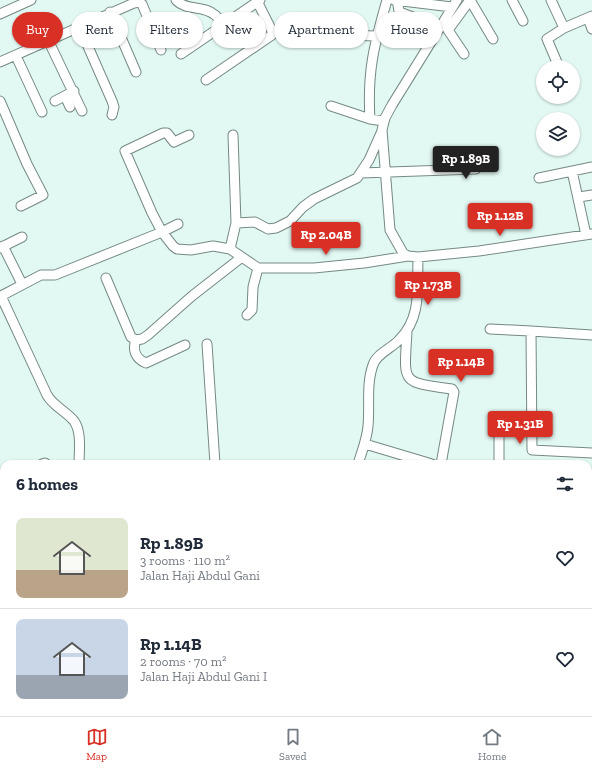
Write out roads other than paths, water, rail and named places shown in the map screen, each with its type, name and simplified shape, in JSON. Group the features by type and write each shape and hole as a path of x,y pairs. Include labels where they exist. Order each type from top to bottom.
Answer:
{"street":[{"path":"0,14 31,0"},
{"path":"176,0 185,6 211,13"},
{"path":"383,12 387,0"},
{"path":"401,12 397,7 395,0 455,4"},
{"path":"464,54 448,30 470,0 493,39"},
{"path":"512,0 523,21"},
{"path":"551,0 564,28"},
{"path":"110,12 134,2 139,2 142,4 161,50"},
{"path":"206,80 272,35 272,31 259,2 243,12"},
{"path":"442,23 455,4"},
{"path":"556,60 547,39 564,28 590,17 592,29"},
{"path":"181,54 211,33"},
{"path":"368,36 376,36 372,53 368,88 370,119"},
{"path":"0,62 35,48"},
{"path":"52,48 74,91 82,111"},
{"path":"89,48 112,101 114,107 112,115"},
{"path":"126,48 136,72"},
{"path":"362,173 392,105 426,48"},
{"path":"16,56 42,112"},
{"path":"55,101 74,91"},
{"path":"65,96 70,107"},
{"path":"0,101 27,164 43,195 21,206"},
{"path":"331,106 370,119 383,126"},
{"path":"383,126 384,171 390,230 403,253 408,256"},
{"path":"189,135 174,142 167,133 163,133 125,151 162,232 177,249 191,250 213,246 230,249 258,268 314,268 364,264 408,256 418,257 480,251 589,234 572,171"},
{"path":"230,249 236,223 233,135"},
{"path":"539,178 592,167"},
{"path":"236,223 255,222 268,229 276,228 290,221 303,207 314,199 346,184 362,173 384,171 476,169"},
{"path":"579,197 592,195"},
{"path":"79,460 76,427 73,420 57,407 46,395 2,299 2,295 40,275 55,275 162,232 178,224"},
{"path":"22,237 2,247 22,284"},
{"path":"359,460 365,444 368,427 370,378 373,364 407,332 413,322 417,309 418,257"},
{"path":"106,278 131,337 136,340 142,339 148,335 192,296 242,258"},
{"path":"246,315 252,310 253,286 258,268"},
{"path":"490,329 592,335"},
{"path":"531,331 530,430 532,450 592,453"},
{"path":"407,332 405,368 408,379 414,383 452,389 454,392 442,460"},
{"path":"136,340 133,347 134,352 144,363 186,345"},
{"path":"207,344 216,460"},
{"path":"499,460 498,432 530,430"},
{"path":"365,444 419,460"}]}
